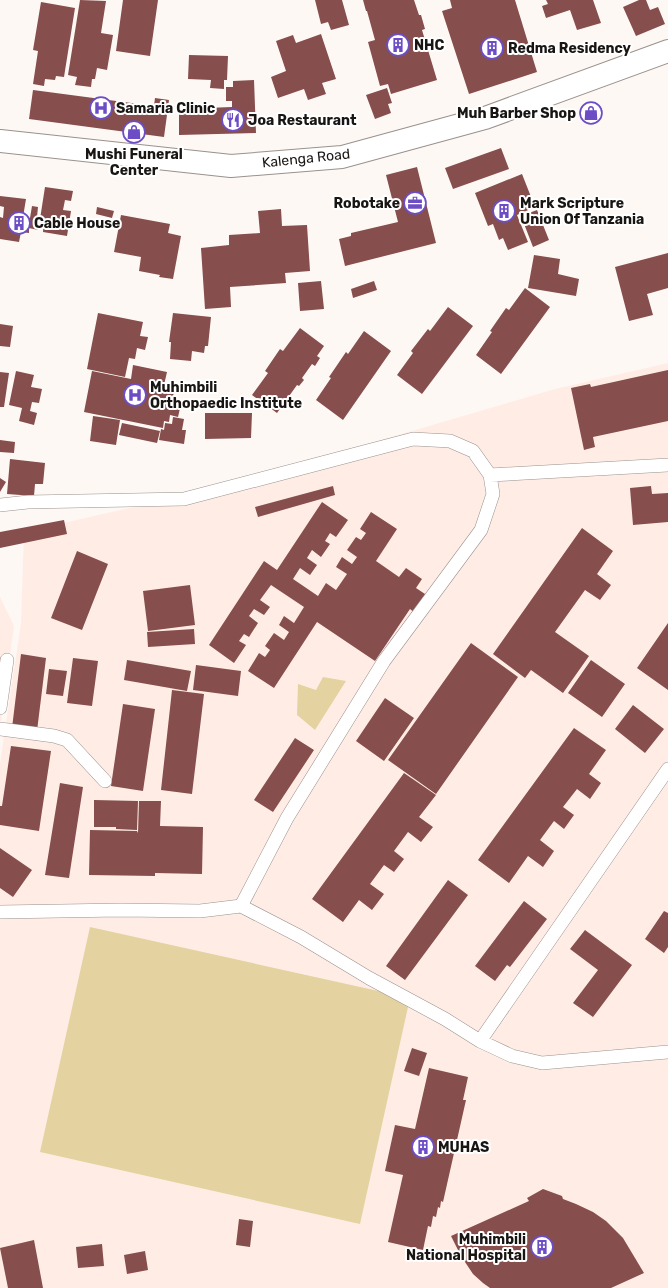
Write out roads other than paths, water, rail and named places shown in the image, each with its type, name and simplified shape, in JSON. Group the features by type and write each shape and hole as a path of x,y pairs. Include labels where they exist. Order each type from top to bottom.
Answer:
{"street":[{"name":"Kalenga Road","path":"0,141 231,166 342,157 485,118 668,51"}],"lane":[{"path":"0,505 28,502 184,499 413,439 450,441 473,451 490,475 493,494 481,530 384,661 286,818 241,906"},
{"path":"490,475 668,465"},
{"path":"0,497 28,502"},
{"path":"0,708 7,660"},
{"path":"0,729 54,736 67,740 105,781"},
{"path":"480,1041 667,771"},
{"path":"0,912 121,910 200,911 241,906 301,938 369,978 446,1019 480,1041 512,1056 542,1062 668,1052"}],"place":[{"name":"NHC","path":"398,45"},
{"name":"Redma Residency","path":"492,48"},
{"name":"Samaria Clinic","path":"101,108"},
{"name":"Muh Barber Shop","path":"591,113"},
{"name":"Joa Restaurant","path":"233,120"},
{"name":"Mushi Funeral Center","path":"134,132"},
{"name":"Robotake","path":"415,203"},
{"name":"Mark Scripture Union Of Tanzania","path":"504,211"},
{"name":"Cable House","path":"19,223"},
{"name":"Muhimbili Orthopaedic Institute","path":"135,395"},
{"name":"MUHAS","path":"423,1147"},
{"name":"Muhimbili National Hospital","path":"542,1247"}]}
